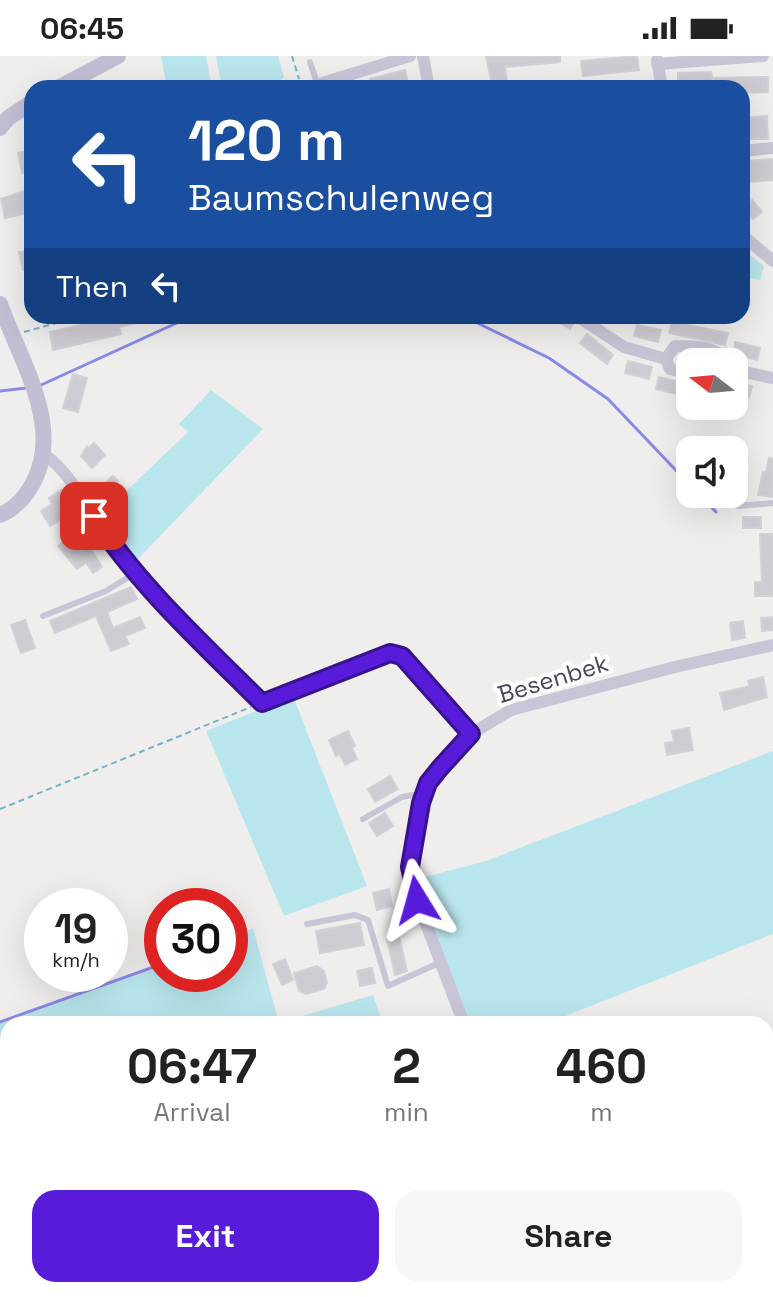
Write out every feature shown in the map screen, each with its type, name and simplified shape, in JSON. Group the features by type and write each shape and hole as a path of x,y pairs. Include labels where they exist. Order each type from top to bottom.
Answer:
{"main road":[{"path":"73,80 118,56"},
{"path":"0,128 24,107"},
{"path":"0,304 42,411 44,454 29,491 8,512 0,515"}],"street":[{"path":"326,80 410,56"},
{"path":"423,56 428,80"},
{"path":"661,80 657,60 763,56"},
{"path":"750,150 773,148"},
{"path":"750,242 773,261"},
{"path":"589,324 624,347 666,359"},
{"path":"666,359 675,346 707,348"},
{"path":"666,359 670,369 676,370"},
{"path":"748,373 773,378"},
{"path":"44,454 61,466 108,539 189,629 262,703 390,653 402,656 471,734"},
{"name":"Besenbek","path":"461,1016 417,900 410,867 424,793 440,768 471,734 511,710 773,645"}],"lane":[{"path":"308,80 310,62"},
{"path":"748,505 773,503"},
{"path":"43,616 106,591 137,572"},
{"path":"363,819 402,797 424,793"},
{"path":"307,924 355,915 368,920 388,986 441,962"}],"path":[{"path":"292,56 305,80"},
{"path":"11,336 54,324"},
{"path":"0,809 262,703"}],"shaded area":[{"path":"161,56 206,56 210,80 166,80"},
{"path":"216,56 278,56 284,77 280,80 220,80"},
{"path":"750,255 764,266 760,280 750,278"},
{"path":"211,390 263,429 135,562 114,539 100,516 188,432 179,424"},
{"path":"293,696 367,886 284,916 206,731"},
{"path":"773,751 773,934 565,1016 465,1016 417,879 486,861"},
{"path":"253,928 277,1016 22,1016 89,992 128,992 128,978 144,972 144,992 248,992 248,930"},
{"path":"373,995 380,1016 302,1016"}],"building":[{"path":"486,56 560,56 560,62 505,67 507,80 491,80"},
{"path":"637,56 639,70 583,76 581,61"},
{"path":"405,70 407,80 370,80"},
{"path":"711,72 712,78 768,77 768,92 750,93 750,80 678,80 678,73"},
{"path":"767,116 768,139 750,139 750,117"},
{"path":"24,152 22,173 18,153"},
{"path":"773,159 773,180 750,182 750,161"},
{"path":"24,191 24,214 5,218 1,199"},
{"path":"752,200 762,212 753,219 750,215"},
{"path":"24,251 24,270 23,270 19,252"},
{"path":"86,324 132,324 119,327 121,334 53,350 50,332"},
{"path":"671,324 682,324 728,333 725,345 669,333"},
{"path":"637,325 661,330 658,342 634,336"},
{"path":"587,334 613,355 607,364 580,343"},
{"path":"735,342 760,348 757,360 748,358 748,348 734,348"},
{"path":"628,361 652,367 649,379 625,373"},
{"path":"73,374 87,378 78,412 63,408"},
{"path":"659,377 676,381 676,394 656,389"},
{"path":"94,443 105,455 92,468 81,456 87,446 89,448"},
{"path":"769,458 773,459 773,497 758,495"},
{"path":"113,476 118,481 112,487 115,490 102,502 94,493"},
{"path":"61,490 68,502 72,499 81,515 73,520 69,514 50,526 41,511 52,504 49,498"},
{"path":"743,517 761,517 761,528 743,528"},
{"path":"760,534 773,534 773,596 755,596 755,582 762,582"},
{"path":"71,537 80,552 89,546 102,567 93,573 86,563 77,569 58,546"},
{"path":"131,587 137,599 107,612 113,628 140,617 145,628 125,636 129,644 111,651 96,616 55,633 50,621"},
{"path":"773,617 773,630 762,631 761,618"},
{"path":"25,620 35,648 21,653 11,625"},
{"path":"743,621 745,638 732,640 730,623"},
{"path":"763,677 767,697 724,710 720,693 750,686 748,681"},
{"path":"689,728 693,750 667,755 665,743 674,742 672,731"},
{"path":"348,731 357,759 345,765 340,754 336,756 329,740"},
{"path":"390,776 398,789 375,802 368,789"},
{"path":"385,813 393,826 377,836 369,823"},
{"path":"389,889 392,906 377,910 373,893"},
{"path":"360,923 364,945 320,953 316,931"},
{"path":"399,936 407,971 395,975 387,939"},
{"path":"285,959 293,980 282,985 273,964"},
{"path":"317,966 324,971 327,983 324,989 306,994 299,991 294,973"},
{"path":"372,968 375,983 360,986 357,971"}],"waterway":[{"path":"41,385 174,324"},
{"path":"479,324 549,358 608,399 676,470"},
{"path":"0,391 26,388"},
{"path":"712,508 716,512"},
{"path":"17,1016 144,970"}],"route":[{"path":"94,516 108,539 156,593 262,703 390,653 402,656 471,734 428,783 421,803 410,867 417,900"}]}
